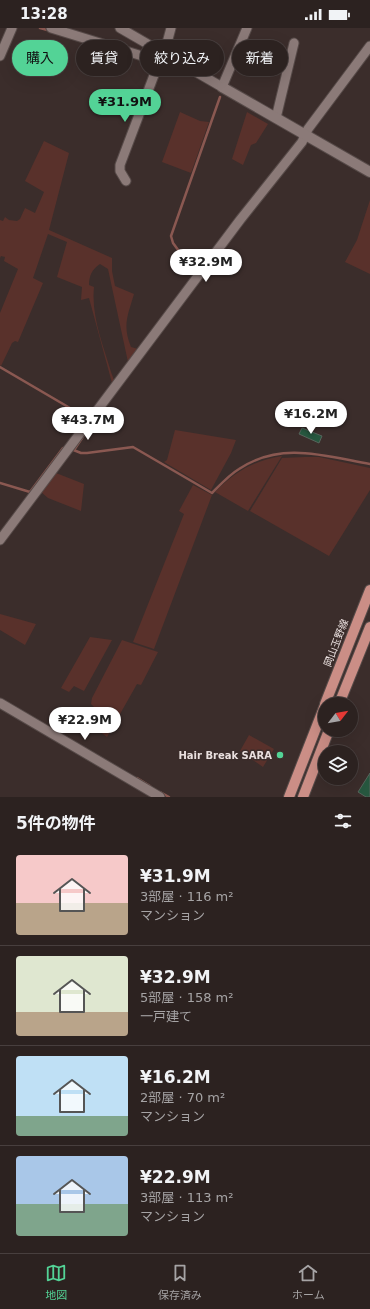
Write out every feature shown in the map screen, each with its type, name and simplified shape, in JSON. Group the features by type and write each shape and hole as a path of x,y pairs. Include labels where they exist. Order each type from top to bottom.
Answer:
{"main road":[{"name":"岡山玉野線","path":"328,697 370,590"},
{"path":"343,697 370,627"},
{"name":"岡山玉野線","path":"289,797 318,722"},
{"path":"303,797 326,737"}],"street":[{"path":"0,56 12,28"},
{"path":"51,28 140,52"},
{"path":"120,28 140,43"},
{"path":"167,40 171,28"},
{"path":"222,87 248,28"},
{"path":"276,118 294,43"},
{"path":"0,540 240,220 302,142 308,129 370,46"},
{"path":"126,181 120,171 120,165 154,76"},
{"path":"203,76 370,172"},
{"path":"0,703 160,797"}],"shaded area":[{"path":"180,112 200,121 209,122 191,173 162,162"},
{"path":"247,112 268,124 256,143 251,145 243,165 232,159"},
{"path":"44,141 69,153 49,230 112,258 112,271 115,286 134,294 126,326 131,347 138,349 128,362 108,269 100,264 92,273 89,285 94,287 94,309 96,320 101,341 114,380 112,383 89,298 81,300 82,287 57,277 67,242 48,234 33,278 43,283 18,342 15,341 12,343 1,366 0,365 0,313 18,269 4,261 5,257 1,256 0,258 0,220 3,221 5,217 9,220 17,221 20,219 25,208 35,213 44,192 25,181"},
{"path":"370,200 370,274 345,262 357,240"},
{"path":"175,430 236,440 231,453 211,490 164,462 167,460"},
{"path":"282,456 248,511 215,492 230,478 246,468 262,461"},
{"path":"319,457 370,468 370,490 329,556 250,511 282,458"},
{"path":"56,473 84,484 81,511 48,498 41,492"},
{"path":"193,485 212,495 154,649 133,642 184,514 179,511"},
{"path":"0,614 36,624 25,645 0,630"},
{"path":"90,637 112,640 84,691 74,686 69,692 61,688"},
{"path":"122,640 158,652 141,685 137,684 107,737 99,731 101,726 91,721 96,709 91,704 92,698"},
{"path":"249,735 274,749 263,767 240,751"}],"building":[{"path":"302,428 322,436 319,443 299,434"},
{"path":"370,773 370,797 366,797 358,792"}],"waterway":[{"path":"40,28 51,31"},
{"path":"195,273 173,243 171,236 220,97"},
{"path":"0,367 87,418"},
{"path":"74,450 93,422"},
{"path":"71,449 81,453 87,453 133,447 212,493 228,477 239,469 255,460 271,455 303,453 370,464"},
{"path":"0,483 30,492 63,448 66,449"},
{"path":"137,778 150,786"},
{"path":"160,792 169,797"}],"place":[{"name":"Hair Break SARA","path":"280,755"}]}
